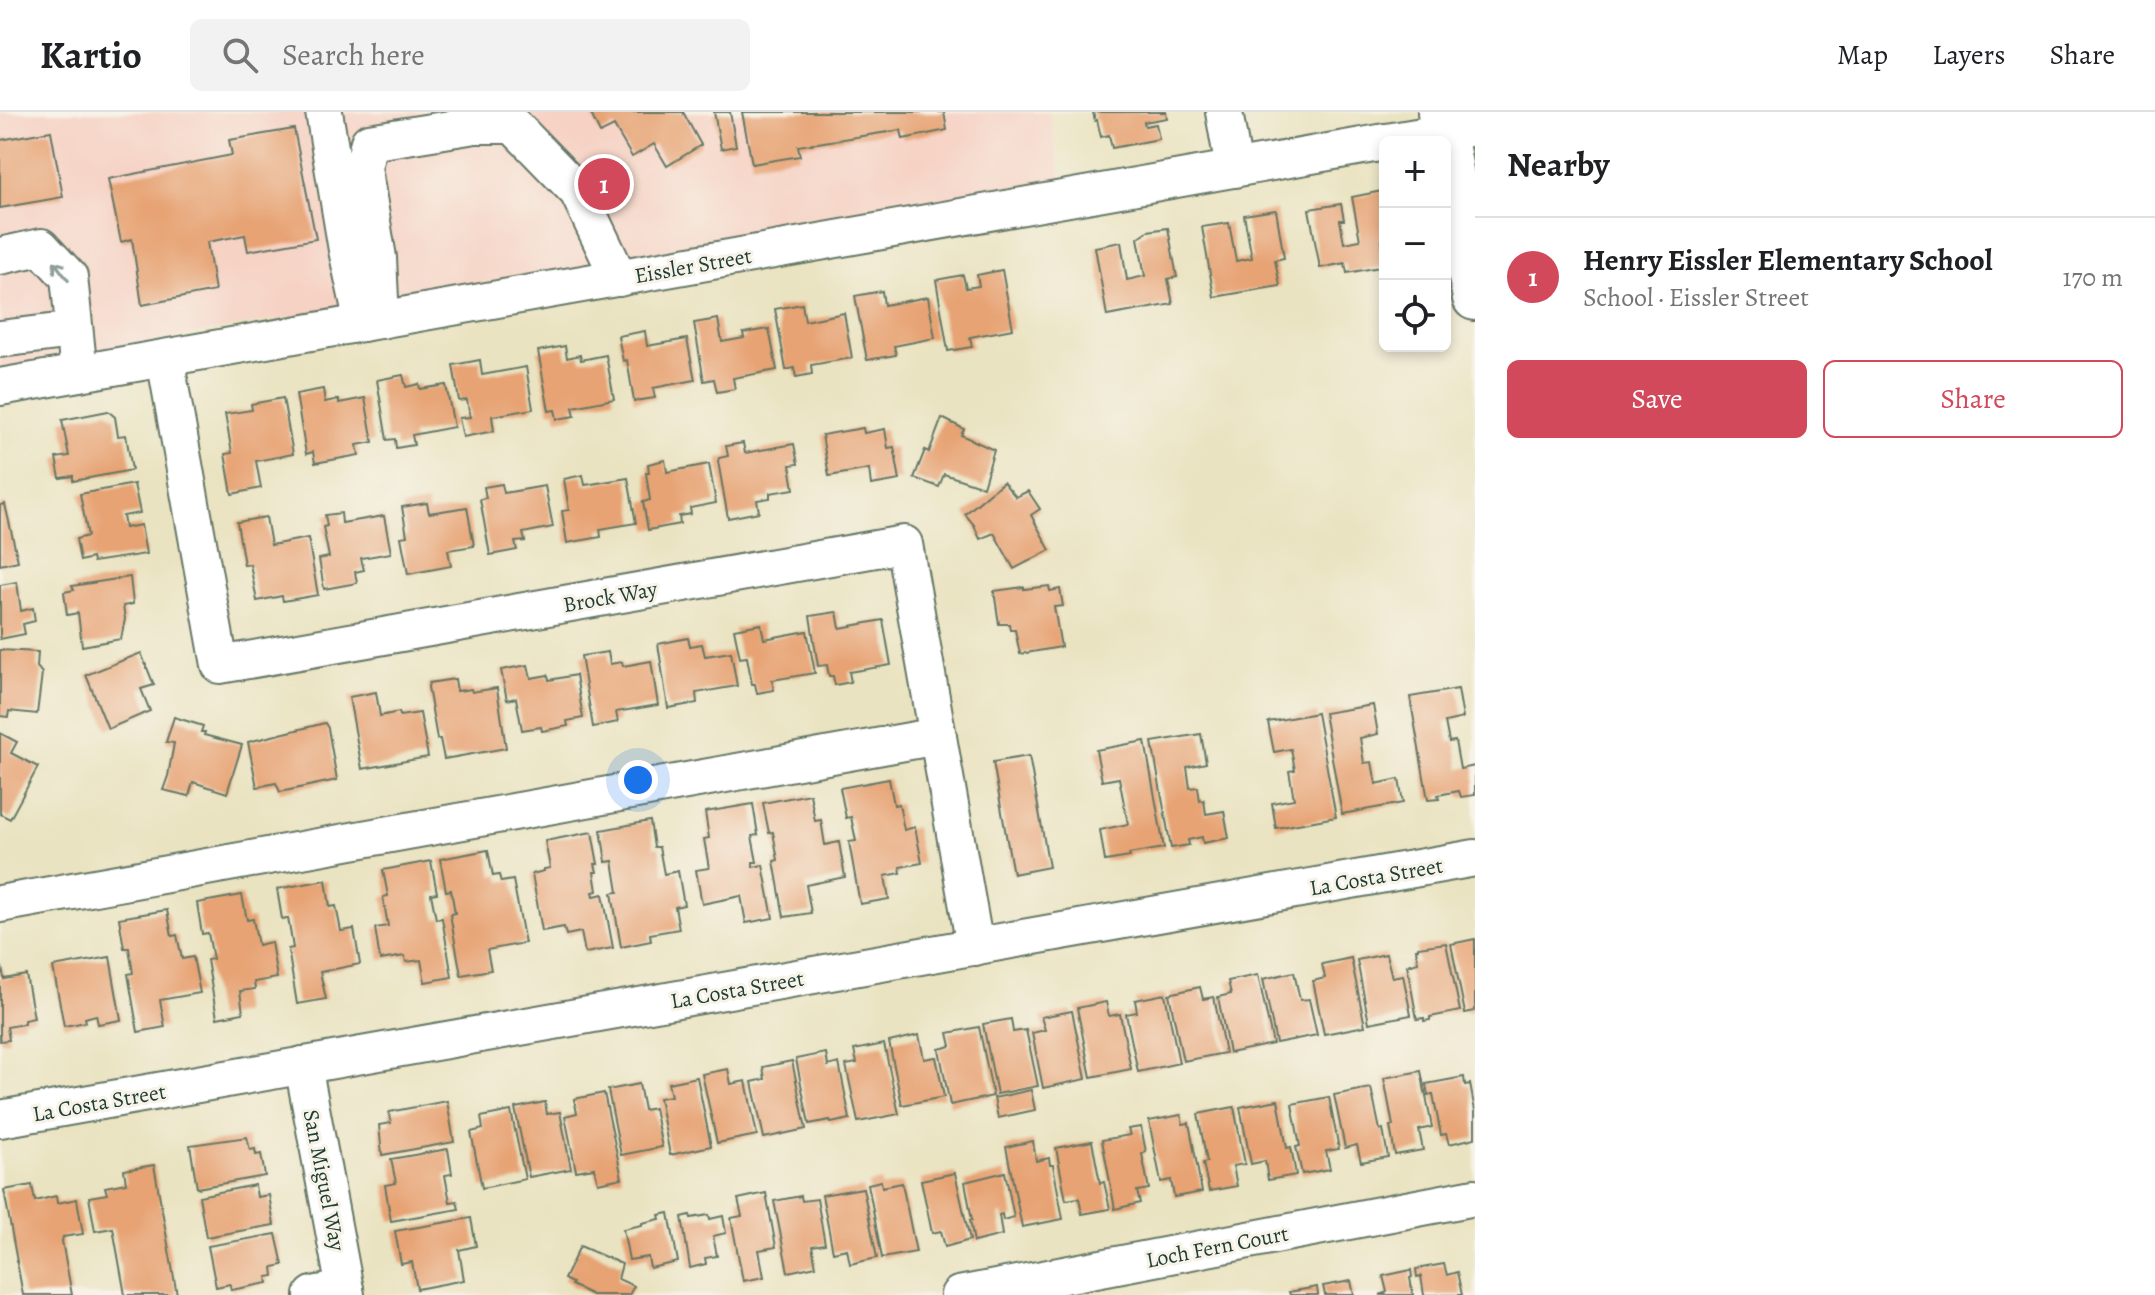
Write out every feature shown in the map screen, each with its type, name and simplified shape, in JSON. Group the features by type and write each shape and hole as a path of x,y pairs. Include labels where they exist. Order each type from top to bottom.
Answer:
{"main road":[{"path":"1453,124 1475,298"}],"street":[{"path":"324,112 347,250 372,321"},
{"path":"1224,112 1234,169"},
{"name":"Eissler Street","path":"1408,136 1453,124"},
{"path":"372,321 379,275 363,168 369,142 475,125 513,125 578,192 619,278"},
{"name":"Eissler Street","path":"0,387 1379,143"},
{"path":"0,256 41,247 69,277 79,373"},
{"path":"0,339 74,330"},
{"name":"Brock Way","path":"165,358 220,665 904,544 975,947"},
{"path":"0,904 938,736"},
{"name":"La Costa Street","path":"0,1119 1475,858"},
{"name":"San Miguel Way","path":"303,1065 335,1293"},
{"name":"Loch Fern Court","path":"959,1295 1036,1288 1475,1197"}],"shaded area":[{"path":"0,112 1049,112 1062,183 0,368"}],"building":[{"path":"590,112 683,112 701,145 667,166 654,144 632,157 614,126 600,133"},
{"path":"714,112 730,112 736,146 721,149"},
{"path":"742,112 944,112 947,130 903,139 901,130 798,146 800,156 752,164"},
{"path":"1093,112 1166,112 1167,118 1144,122 1145,126 1156,124 1159,139 1112,148 1109,135 1101,137"},
{"path":"294,129 316,239 248,251 245,235 207,242 215,291 142,305 132,239 121,242 108,179 232,155 229,140"},
{"path":"51,131 63,197 0,208 0,140"},
{"path":"1379,192 1379,267 1347,273 1345,263 1320,268 1309,209 1341,204 1344,243 1360,240 1352,197"},
{"path":"1276,210 1284,258 1275,260 1280,286 1214,297 1202,227 1229,223 1236,261 1252,258 1244,215"},
{"path":"1168,228 1177,277 1168,279 1173,304 1107,316 1095,247 1121,242 1127,280 1145,276 1138,238 1148,231"},
{"path":"1002,270 1013,329 970,337 972,347 948,351 936,280 963,275 966,288 979,286 977,275"},
{"path":"882,291 884,305 928,297 935,338 894,346 896,355 867,360 855,296"},
{"path":"802,304 805,321 844,313 852,358 811,365 812,374 796,377 794,368 786,370 775,309"},
{"path":"718,319 722,342 744,338 743,333 769,329 777,370 733,378 735,389 717,392 714,379 704,381 694,323"},
{"path":"645,331 647,346 687,339 695,380 653,388 655,398 634,401 627,360 623,361 618,336"},
{"path":"565,346 567,358 580,355 581,360 606,355 614,399 573,407 575,416 557,419 555,410 549,411 538,351"},
{"path":"480,360 482,375 526,367 533,409 492,416 494,431 463,437 459,418 470,417 467,400 459,401 453,365"},
{"path":"403,375 406,387 419,384 420,389 446,385 454,427 412,435 414,445 396,448 395,439 387,440 377,380"},
{"path":"323,389 325,402 365,398 373,442 357,445 359,455 315,463 313,452 306,454 296,394"},
{"path":"283,398 293,454 256,461 261,488 232,494 225,454 232,453 225,414 252,410 251,404"},
{"path":"108,411 115,417 118,436 126,435 132,470 73,481 73,476 60,478 56,458 69,456 62,420"},
{"path":"942,418 964,429 961,435 994,450 983,487 944,474 939,487 914,478 925,450 929,452"},
{"path":"863,428 864,433 885,429 888,448 894,447 900,480 871,485 869,469 829,476 822,435"},
{"path":"743,443 745,453 794,444 798,464 790,465 794,489 770,493 770,498 757,500 759,512 728,518 718,461 728,456 726,446"},
{"path":"665,460 667,472 709,464 716,503 690,508 691,514 679,516 680,524 648,530 643,502 650,500 646,473 649,473 648,464"},
{"path":"583,475 585,485 628,478 636,523 600,529 601,537 567,543 562,511 569,510 564,479"},
{"path":"1003,482 1016,497 1028,491 1040,509 1031,515 1050,550 1014,569 994,533 980,539 965,514"},
{"path":"134,484 140,513 123,516 125,528 141,525 146,554 80,561 76,539 88,536 80,494"},
{"path":"502,484 504,493 545,486 553,527 523,533 525,541 515,542 517,550 490,555 480,499 486,498 484,487"},
{"path":"427,503 429,513 467,507 474,546 448,550 451,566 408,574 401,537 407,536 402,507"},
{"path":"5,504 18,561 0,565 0,505"},
{"path":"341,513 342,523 384,516 391,553 361,558 364,570 355,572 357,583 324,589 319,559 329,557 323,527 327,526 325,515"},
{"path":"266,517 271,545 308,538 318,595 283,601 282,596 257,601 250,564 244,565 237,522"},
{"path":"130,577 133,604 123,606 125,619 121,639 82,646 78,613 67,615 64,592 74,590 72,586"},
{"path":"17,582 21,611 33,608 35,621 23,624 25,634 0,639 0,585"},
{"path":"1049,586 1050,591 1060,589 1063,606 1054,607 1061,647 1020,654 1015,630 1010,630 1009,624 999,624 994,591"},
{"path":"837,612 840,628 883,620 891,665 849,672 851,682 835,685 827,665 818,666 810,616"},
{"path":"761,624 764,639 807,631 815,673 772,680 774,690 757,693 755,684 752,684 747,657 740,658 734,629"},
{"path":"688,638 690,646 702,644 705,656 731,652 737,686 696,693 697,703 668,708 658,644"},
{"path":"0,650 38,652 37,667 42,673 37,714 9,711 8,717 0,716"},
{"path":"608,652 610,664 622,662 623,666 651,661 658,705 616,712 618,722 593,727 581,656"},
{"path":"141,653 154,685 141,689 150,711 108,729 86,675"},
{"path":"528,665 531,678 548,675 549,680 576,675 583,718 567,721 568,726 542,731 541,727 522,730 516,698 507,700 501,670"},
{"path":"455,679 457,691 497,688 506,748 444,759 440,739 437,739 428,687 429,683"},
{"path":"1458,689 1463,718 1445,722 1449,742 1455,741 1460,769 1475,766 1475,795 1461,797 1459,791 1428,800 1410,697"},
{"path":"376,692 380,716 399,712 400,716 420,713 428,757 362,769 349,697"},
{"path":"1373,705 1378,734 1360,738 1364,763 1372,762 1376,784 1399,779 1403,803 1342,814 1324,713"},
{"path":"1317,713 1336,817 1276,828 1272,803 1294,799 1289,771 1295,770 1291,749 1274,752 1268,722"},
{"path":"174,717 203,726 201,732 205,732 204,735 242,745 227,793 193,782 189,796 163,790 174,743 166,742"},
{"path":"325,723 337,780 280,792 276,783 257,787 248,742"},
{"path":"0,733 17,742 11,753 38,767 10,819 0,814"},
{"path":"1201,734 1206,763 1187,767 1190,788 1198,787 1206,814 1224,811 1229,838 1203,843 1202,837 1188,840 1189,845 1171,848 1152,742"},
{"path":"1145,741 1164,848 1105,861 1100,830 1128,824 1119,778 1102,781 1096,750"},
{"path":"1029,756 1049,867 1013,874 993,762"},
{"path":"889,779 894,805 899,804 904,830 915,827 922,863 900,867 901,873 885,876 889,899 860,904 849,842 856,841 851,817 846,818 840,788"},
{"path":"810,794 815,821 821,820 825,845 839,842 845,877 806,885 811,913 784,917 774,861 778,860 773,832 769,833 763,803"},
{"path":"753,804 758,835 752,836 757,862 753,862 753,867 763,865 773,918 746,923 741,896 702,904 696,870 709,868 704,839 709,838 705,812"},
{"path":"650,821 654,847 659,847 664,874 678,871 684,905 675,907 679,929 650,934 651,941 621,947 612,893 618,892 613,861 606,862 601,830"},
{"path":"592,832 598,864 595,864 597,872 594,872 597,891 593,892 594,896 603,894 613,948 585,953 581,932 566,935 564,927 542,931 532,874 550,868 545,841"},
{"path":"488,850 493,876 499,875 501,882 513,880 525,943 487,950 491,970 461,975 450,914 455,913 451,890 446,891 440,859"},
{"path":"431,861 437,893 431,894 436,919 442,918 452,977 425,982 421,960 406,962 405,956 380,960 375,928 388,926 383,897 388,896 383,870"},
{"path":"326,880 330,907 336,906 341,931 354,929 360,964 320,972 326,999 297,1004 288,949 293,948 288,918 282,919 277,889"},
{"path":"242,895 247,920 253,919 258,945 271,942 277,978 254,982 255,989 240,991 243,1013 217,1018 207,960 213,959 208,933 202,934 197,903"},
{"path":"167,910 172,936 177,935 182,959 193,957 200,993 160,1000 165,1027 138,1032 128,974 133,973 129,948 124,948 119,918"},
{"path":"1475,939 1475,1011 1465,1013 1451,944"},
{"path":"1446,943 1460,1011 1430,1017 1430,1020 1417,1019 1407,965 1418,962 1418,947"},
{"path":"1386,954 1392,977 1403,975 1411,1015 1369,1023 1357,960"},
{"path":"110,957 121,1020 98,1024 96,1015 85,1018 86,1022 64,1026 53,967"},
{"path":"1351,958 1365,1026 1324,1034 1313,981 1325,978 1322,964"},
{"path":"0,967 4,979 26,975 34,1018 24,1020 24,1024 7,1027 9,1040 0,1041"},
{"path":"1294,972 1300,1000 1309,999 1317,1035 1276,1043 1263,979"},
{"path":"1258,975 1273,1044 1229,1053 1218,997 1231,994 1228,981"},
{"path":"1200,987 1203,999 1214,997 1225,1053 1183,1061 1169,994"},
{"path":"1165,994 1179,1063 1138,1072 1126,1014 1137,1012 1135,1000"},
{"path":"1106,1002 1109,1016 1120,1014 1131,1069 1091,1077 1077,1008"},
{"path":"1072,1011 1086,1079 1043,1088 1032,1033 1045,1030 1041,1017"},
{"path":"1011,1019 1013,1032 1026,1030 1038,1086 997,1094 983,1024"},
{"path":"979,1027 993,1096 950,1105 939,1049 951,1046 948,1033"},
{"path":"919,1035 924,1059 936,1057 944,1097 902,1105 889,1042"},
{"path":"884,1044 899,1114 858,1122 846,1065 857,1063 854,1050"},
{"path":"826,1053 828,1066 839,1063 850,1119 809,1124 796,1059"},
{"path":"792,1061 806,1129 764,1138 752,1082 765,1079 763,1067"},
{"path":"728,1069 731,1084 746,1081 757,1135 717,1143 702,1074"},
{"path":"1421,1071 1432,1127 1419,1130 1423,1150 1395,1155 1384,1078"},
{"path":"697,1077 711,1146 670,1155 659,1098 671,1096 668,1083"},
{"path":"1464,1077 1465,1085 1470,1084 1475,1111 1475,1138 1449,1144 1446,1134 1441,1135 1433,1094 1428,1095 1426,1084"},
{"path":"639,1084 644,1110 654,1108 662,1147 621,1155 608,1090"},
{"path":"1371,1088 1388,1157 1361,1162 1357,1145 1345,1148 1334,1095"},
{"path":"1031,1090 1035,1110 998,1118 994,1098"},
{"path":"604,1093 622,1178 598,1183 594,1168 576,1171 565,1116 577,1113 574,1099"},
{"path":"1329,1097 1339,1149 1326,1151 1330,1169 1302,1174 1292,1104"},
{"path":"1278,1100 1287,1148 1291,1147 1296,1175 1268,1180 1265,1161 1251,1164 1240,1107"},
{"path":"447,1101 454,1142 382,1155 379,1125 391,1123 389,1112"},
{"path":"545,1102 547,1114 560,1112 571,1169 529,1177 515,1108"},
{"path":"1234,1107 1245,1164 1233,1166 1237,1186 1209,1191 1198,1114"},
{"path":"511,1111 525,1179 482,1188 471,1132 483,1129 481,1117"},
{"path":"1181,1115 1183,1124 1189,1123 1202,1192 1174,1197 1171,1180 1161,1182 1149,1121"},
{"path":"1141,1127 1146,1152 1142,1154 1149,1189 1137,1191 1140,1203 1115,1209 1102,1140 1130,1135 1128,1129"},
{"path":"247,1137 250,1150 255,1149 256,1155 261,1154 265,1176 197,1188 190,1145"},
{"path":"1033,1141 1036,1161 1049,1158 1050,1165 1053,1165 1063,1219 1022,1227 1006,1147"},
{"path":"1092,1141 1100,1183 1104,1182 1110,1209 1082,1214 1079,1198 1066,1200 1056,1148"},
{"path":"448,1149 452,1174 445,1175 450,1202 457,1201 459,1209 391,1221 385,1185 396,1183 391,1159"},
{"path":"154,1165 177,1295 125,1295 113,1228 95,1231 89,1197 107,1194 105,1187 126,1183 124,1170"},
{"path":"1005,1172 1014,1217 1003,1220 1002,1214 999,1215 1002,1235 974,1242 965,1182"},
{"path":"955,1173 970,1240 945,1247 941,1231 932,1233 921,1180"},
{"path":"881,1181 882,1187 902,1183 916,1252 882,1258 868,1184"},
{"path":"32,1185 35,1201 56,1196 57,1203 77,1199 83,1234 63,1237 62,1241 72,1295 23,1295 4,1190"},
{"path":"255,1185 257,1197 269,1195 274,1225 206,1237 199,1196"},
{"path":"863,1188 877,1258 850,1264 847,1249 833,1252 822,1195"},
{"path":"766,1193 776,1247 759,1250 764,1277 743,1281 731,1218 742,1216 738,1199"},
{"path":"801,1196 802,1201 817,1199 825,1244 812,1246 816,1266 788,1272 774,1201"},
{"path":"669,1213 678,1262 650,1268 648,1257 629,1260 623,1229 660,1219 659,1215"},
{"path":"690,1215 691,1218 709,1215 710,1219 723,1216 726,1233 713,1236 717,1256 705,1258 706,1264 690,1268 682,1217"},
{"path":"471,1218 476,1246 459,1250 464,1280 417,1289 412,1262 401,1264 395,1231"},
{"path":"276,1234 283,1265 273,1267 274,1276 267,1277 268,1283 231,1290 230,1284 216,1287 208,1246"},
{"path":"580,1246 622,1264 618,1279 634,1286 629,1295 592,1295 564,1279"},
{"path":"1444,1264 1447,1275 1457,1272 1462,1295 1424,1295 1421,1276 1417,1277 1416,1269"},
{"path":"1411,1270 1413,1295 1380,1295 1387,1292 1383,1276"},
{"path":"1351,1281 1354,1295 1325,1295 1323,1286"},
{"path":"1317,1287 1318,1295 1290,1295 1289,1292"}],"place":[{"name":"Henry Eissler Elementary School","path":"604,184"}]}
